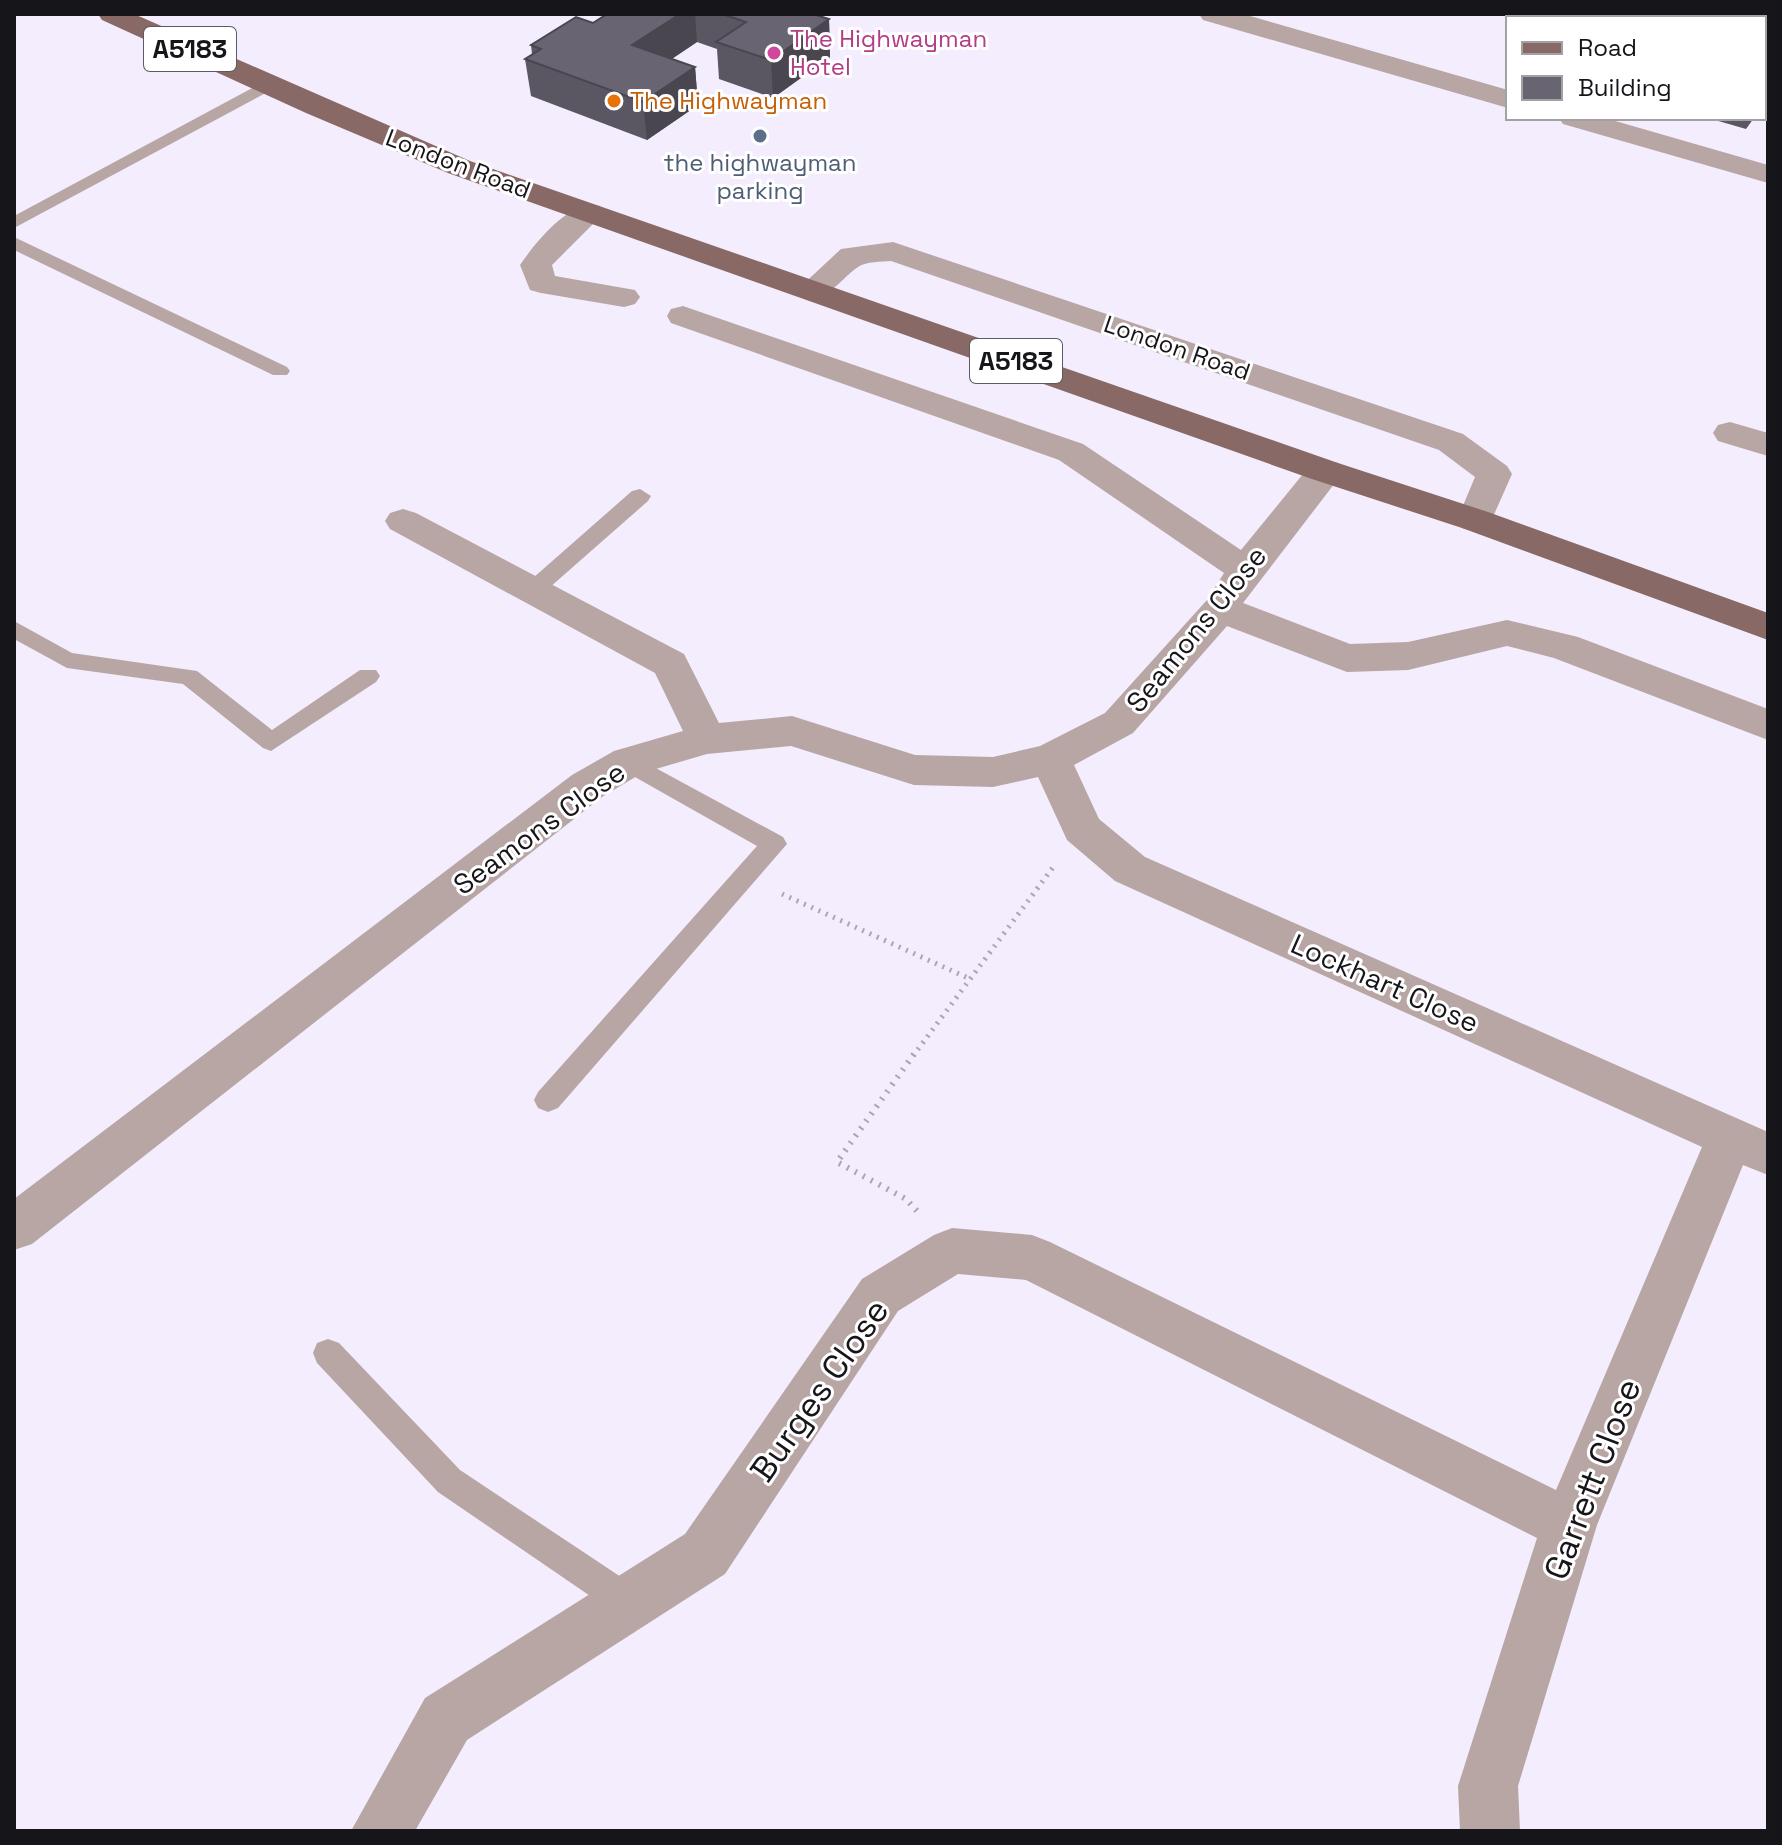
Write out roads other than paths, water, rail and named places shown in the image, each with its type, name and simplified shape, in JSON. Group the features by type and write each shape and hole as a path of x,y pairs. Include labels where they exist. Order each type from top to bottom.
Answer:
{"main road":[{"name":"London Road","path":"112,14 459,167 814,289 1325,471 1475,520 1768,627"}],"street":[{"path":"1213,14 1506,98"},
{"path":"1580,120 1768,174"},
{"path":"589,213 548,248 536,265 537,274 541,283 624,297"},
{"name":"London Road","path":"814,289 852,256 893,251 1451,442 1494,474 1475,520"},
{"path":"683,316 1071,452 1125,484 1193,537 1245,570"},
{"path":"1730,433 1768,445"},
{"name":"Seamons Close","path":"14,1228 587,786 628,762 707,739 792,731 914,770 993,772 1051,759 1119,723 1220,609 1245,570 1325,471"},
{"path":"403,521 670,664 707,739"},
{"path":"1220,609 1347,658 1408,656 1507,633 1564,647 1768,725"},
{"name":"Lockhart Close","path":"1051,759 1082,829 1130,869 1749,1146"},
{"name":"Garrett Close","path":"1490,1831 1488,1786 1569,1525 1749,1146"},
{"name":"Burges Close","path":"381,1831 446,1719 705,1554 880,1295 952,1251 1032,1258 1569,1525"}],"lane":[{"path":"14,223 269,84"},
{"path":"14,243 280,371"},
{"path":"533,590 640,496"},
{"path":"14,629 67,660 189,677 271,742 368,676"},
{"path":"548,1100 774,844 628,762"},
{"path":"328,1353 449,1481 627,1601"}],"place":[{"name":"The Highwayman Hotel","path":"774,53"},
{"name":"The Highwayman","path":"614,101"},
{"name":"the highwayman parking","path":"760,136"}]}
